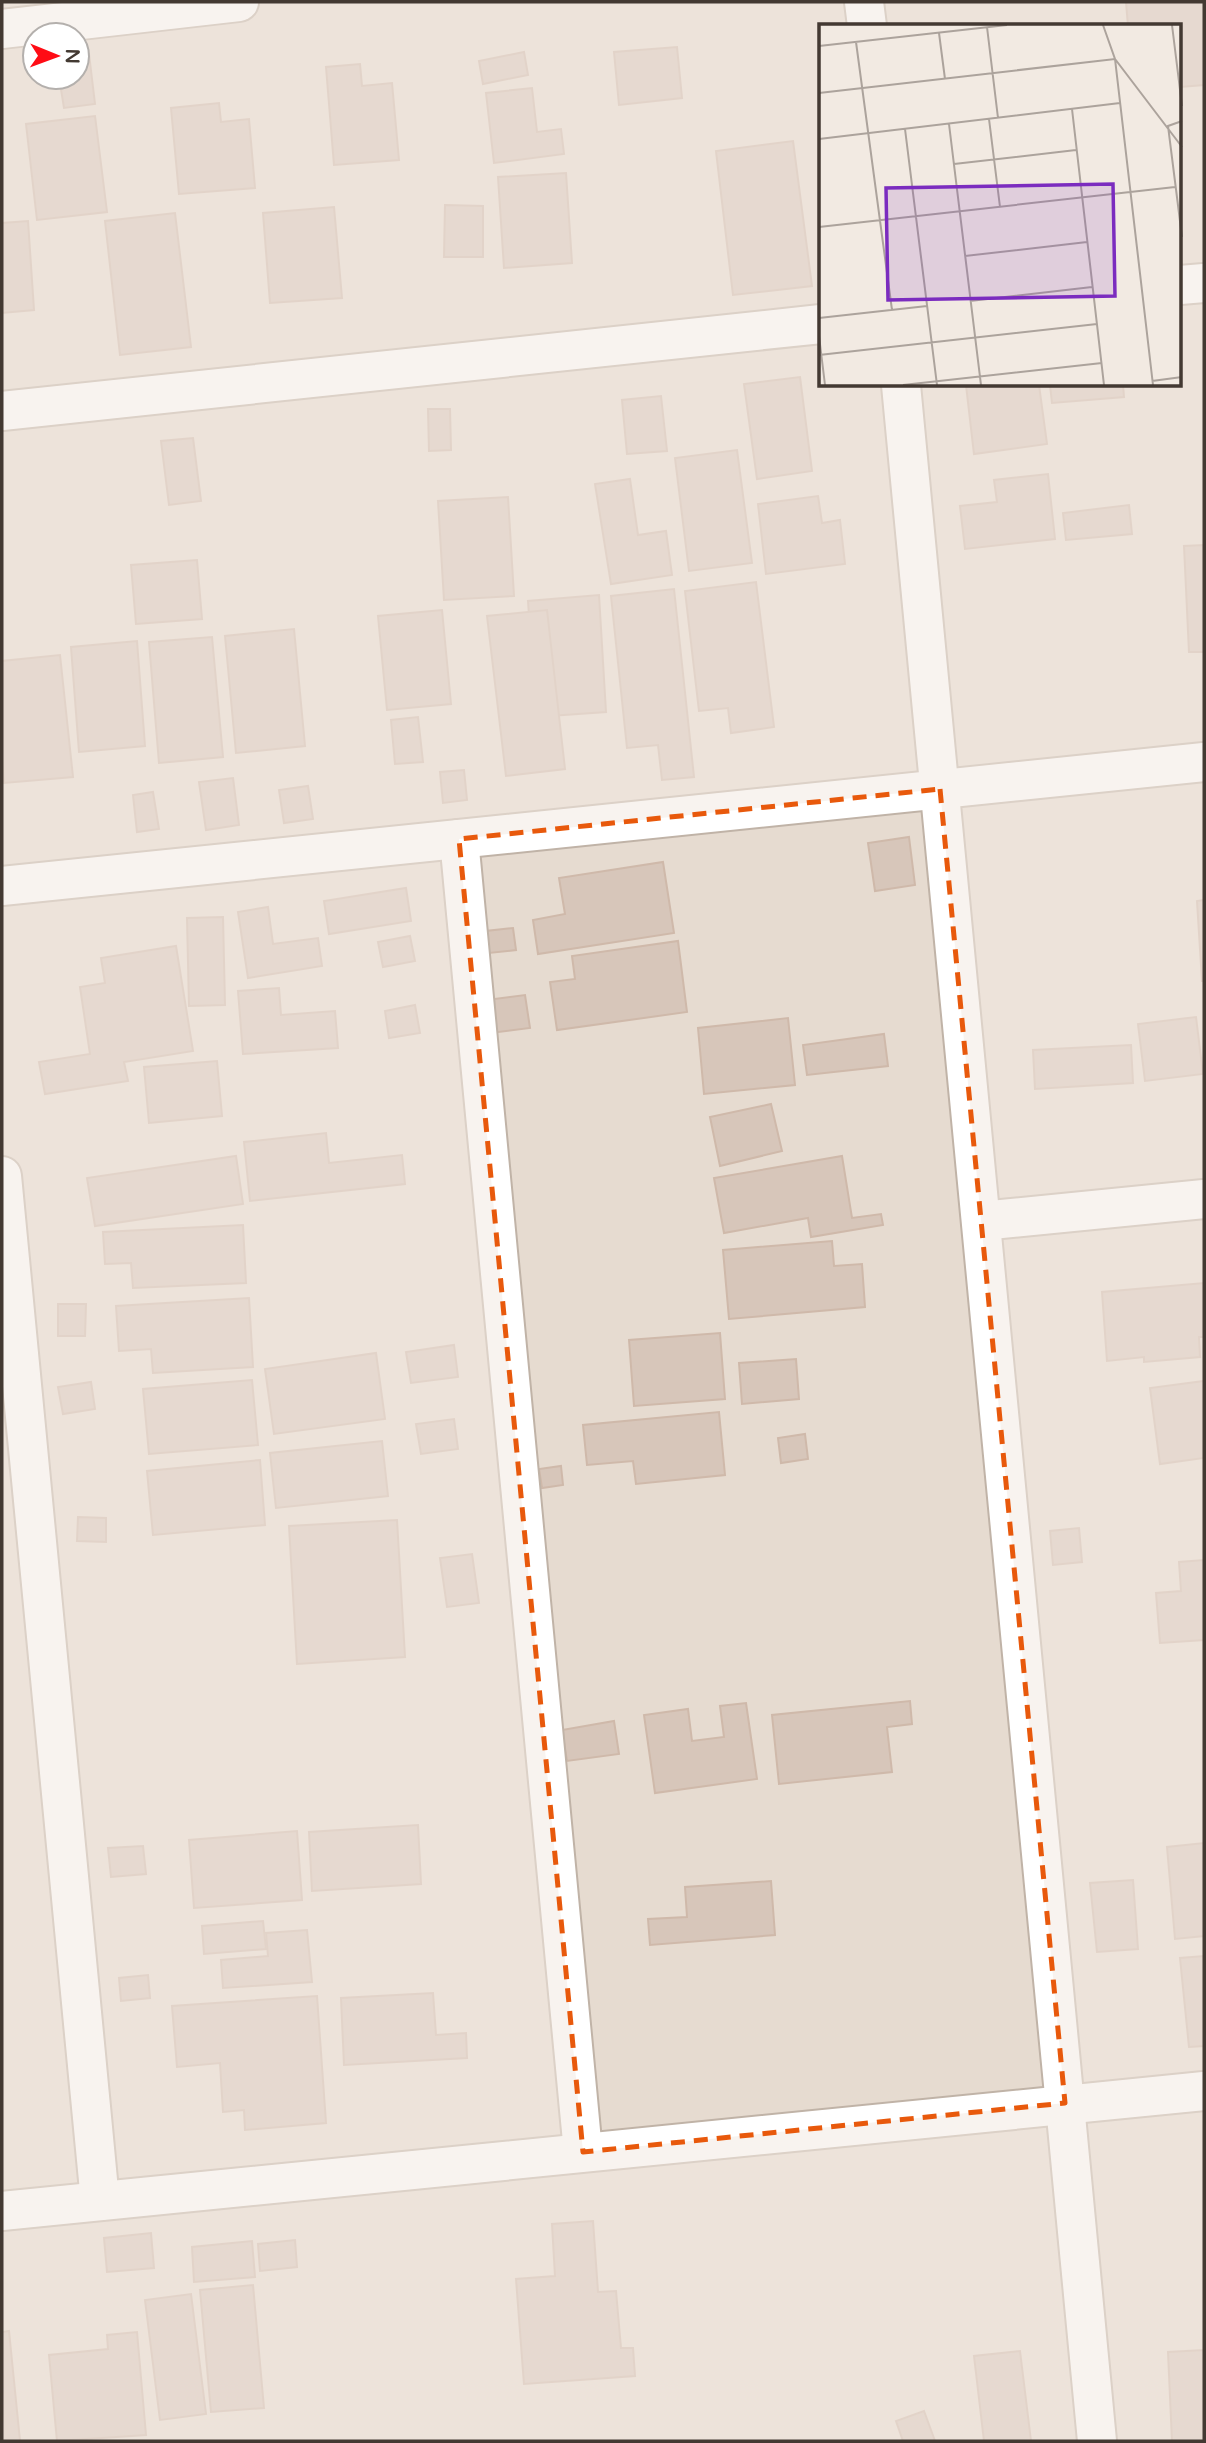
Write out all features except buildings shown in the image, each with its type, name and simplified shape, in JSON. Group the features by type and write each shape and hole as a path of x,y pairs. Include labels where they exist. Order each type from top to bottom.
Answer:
{"street":[{"path":"2,29 239,2"},
{"path":"864,2 867,24"},
{"path":"1182,285 1204,283"},
{"path":"2,411 819,324"},
{"path":"901,387 1097,2441"},
{"path":"2,886 1204,762"},
{"path":"459,839 583,2152"},
{"path":"2,1176 100,2201"},
{"path":"981,1222 1204,1199"},
{"path":"2,2211 1204,2091"}],"highlighted area":[{"path":"940,789 1065,2103 583,2152 459,839"}],"shaded area":[{"path":"2,2 1204,2 1204,2441 2,2441"}]}
